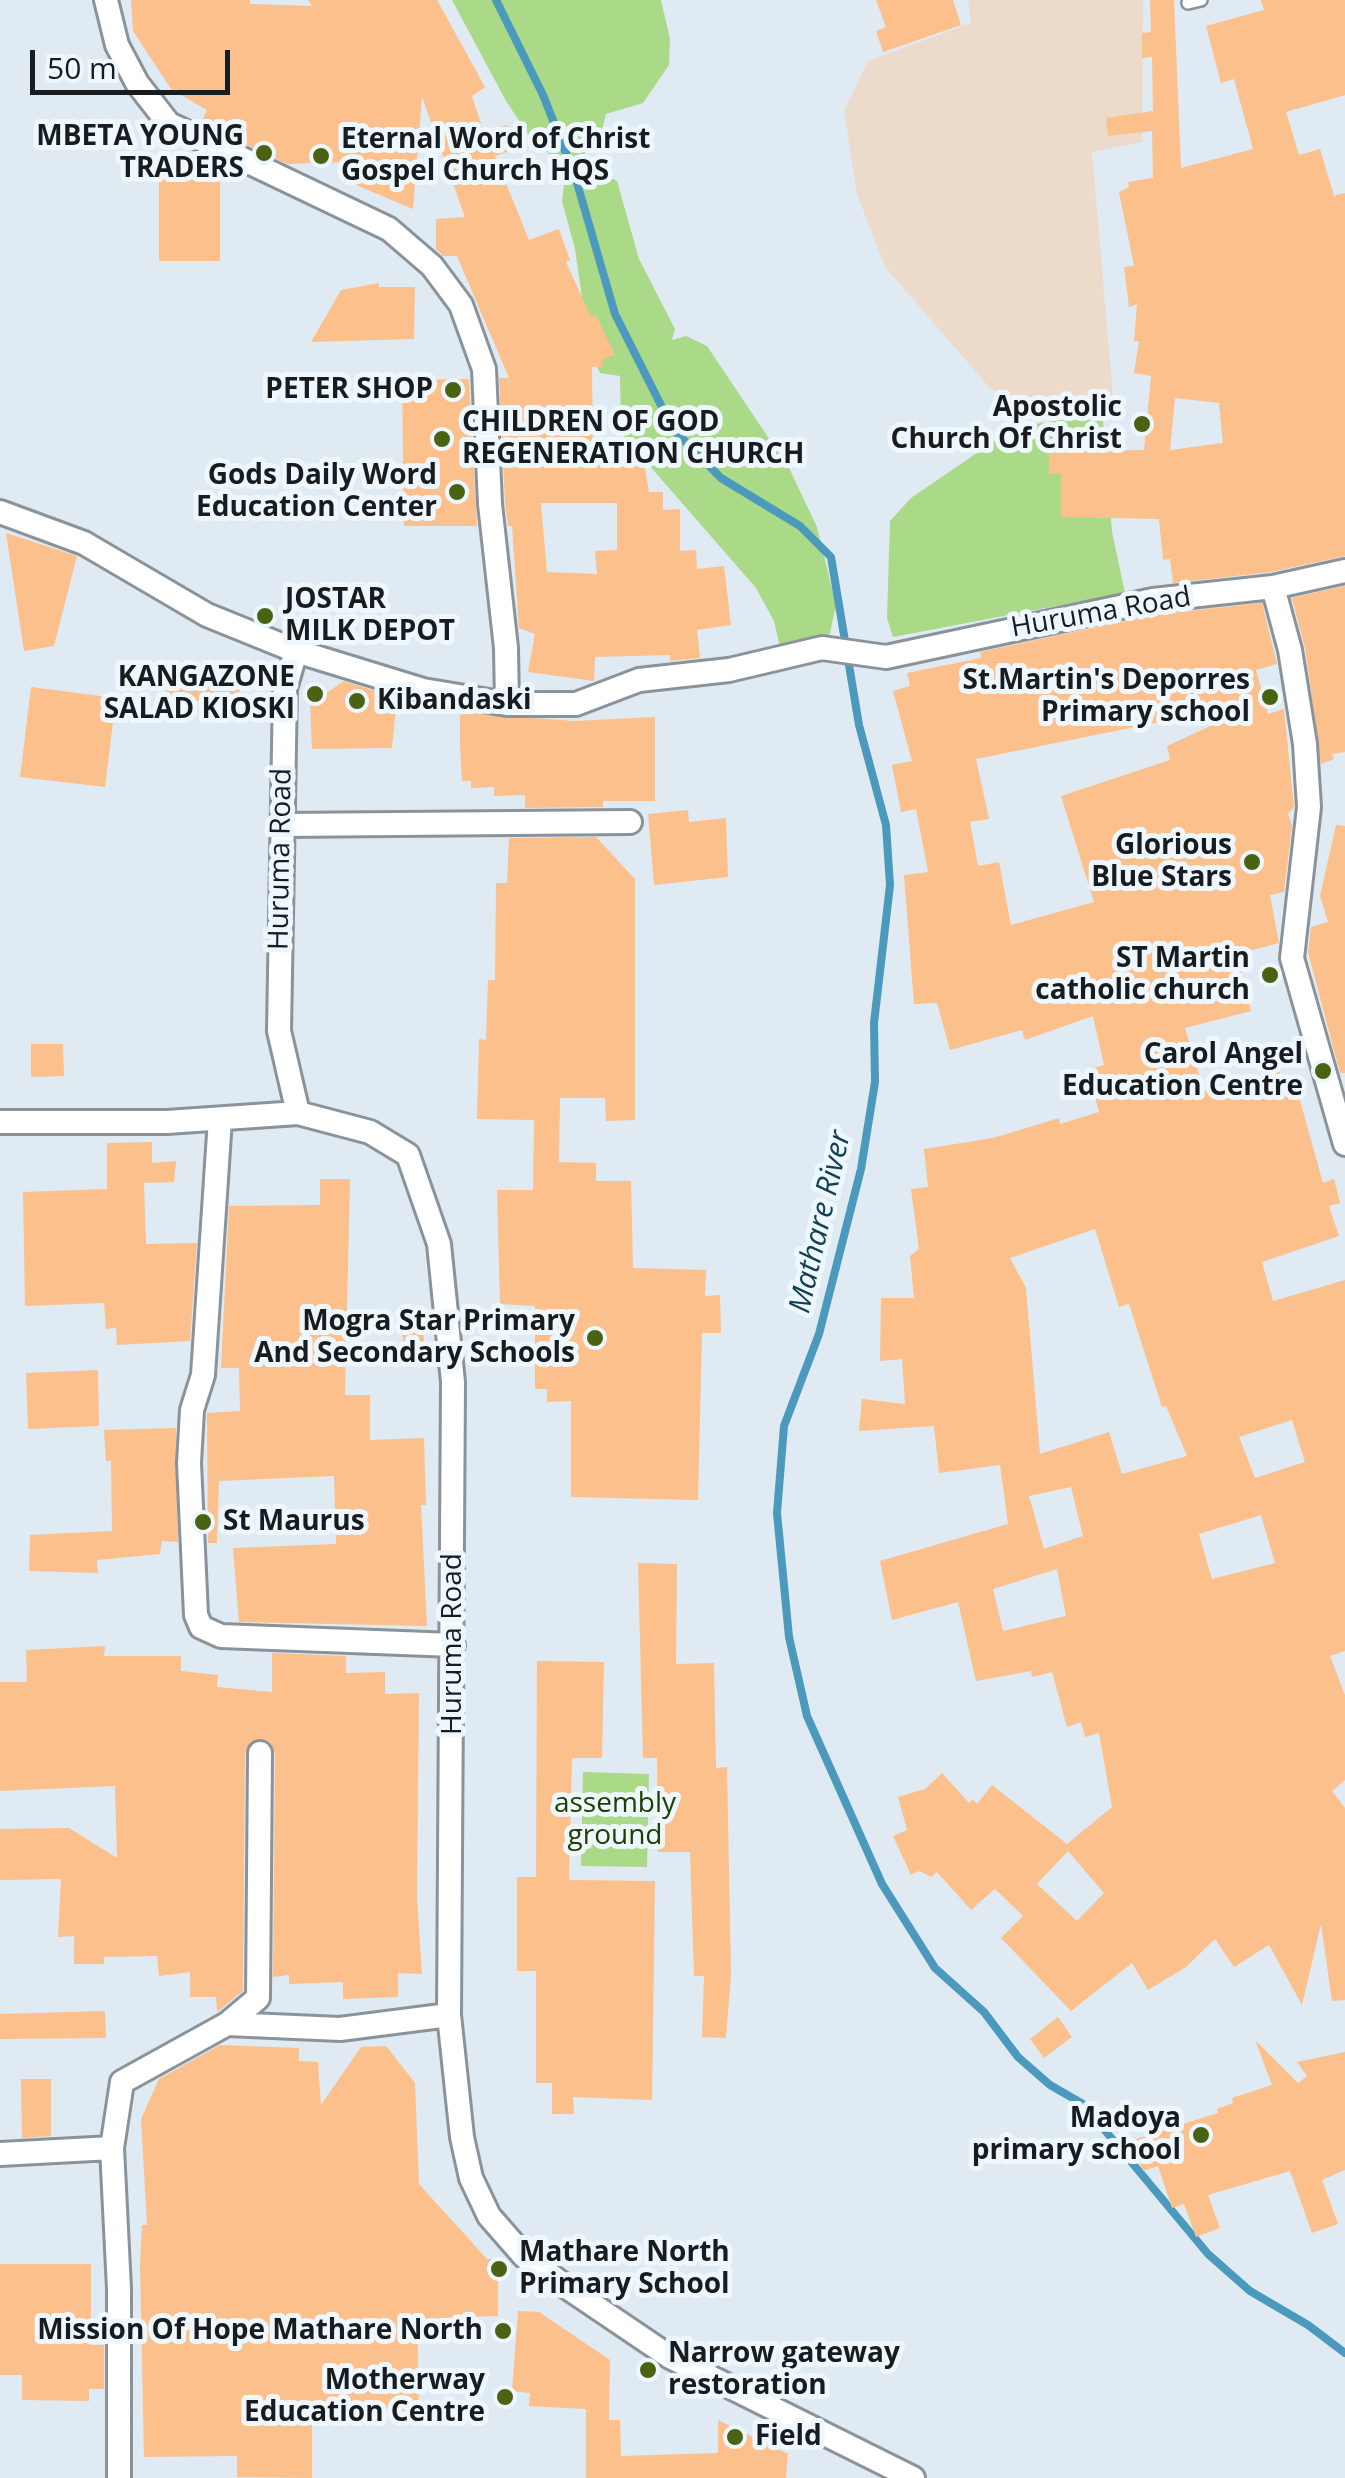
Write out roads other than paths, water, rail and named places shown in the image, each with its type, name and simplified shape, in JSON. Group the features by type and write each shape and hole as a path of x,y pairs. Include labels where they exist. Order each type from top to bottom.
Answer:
{"street":[{"path":"0,512 84,543 207,614 296,651 423,690 506,704 506,648 490,504 484,369 460,305 432,266 389,230 170,124 138,83 116,44 106,0"},
{"name":"Huruma Road","path":"506,704 576,704 639,680 730,670 822,648 886,657 1153,600 1273,588 1345,572"},
{"path":"1273,588 1290,650 1305,744 1309,807 1292,958 1345,1144"},
{"name":"Huruma Road","path":"296,651 285,690 279,1031 298,1113 370,1132 408,1155 439,1244 453,1382 449,2015 462,2137 471,2178 489,2216 524,2256 670,2357 913,2478"},
{"path":"281,825 630,822"},
{"path":"0,1122 220,1119 298,1113"},
{"path":"220,1119 203,1375 192,1410 189,1463 196,1614 202,1627 221,1636 453,1645"},
{"path":"119,2478 120,2289 112,2148 123,2098 122,2082 252,2006 260,1983 260,1754"},
{"path":"227,2024 340,2029 449,2015"},
{"path":"0,2154 112,2148"}],"waterway":[{"name":"Mathare River","path":"496,0 543,95 575,176 615,314 673,429 721,478 800,526 831,557 859,725 886,825 890,885 874,1023 875,1082 861,1169 819,1334 784,1426 777,1513 789,1637 807,1716 882,1884 935,1968 984,2012 1018,2057 1050,2085 1083,2104 1208,2254 1250,2291 1308,2325 1345,2353"}],"place":[{"name":"MBETA YOUNG TRADERS","path":"264,153"},
{"name":"Eternal Word of Christ Gospel Church HQS","path":"321,156"},
{"name":"PETER SHOP","path":"453,390"},
{"name":"Apostolic Church Of Christ","path":"1142,424"},
{"name":"CHILDREN OF GOD REGENERATION CHURCH","path":"442,439"},
{"name":"Gods Daily Word Education Center","path":"457,492"},
{"name":"JOSTAR MILK DEPOT","path":"265,616"},
{"name":"KANGAZONE SALAD KIOSKI","path":"315,694"},
{"name":"St.Martin's Deporres Primary school","path":"1270,697"},
{"name":"Kibandaski","path":"357,701"},
{"name":"Glorious Blue Stars","path":"1252,862"},
{"name":"ST Martin catholic church","path":"1270,975"},
{"name":"Carol Angel Education Centre","path":"1323,1071"},
{"name":"Mogra Star Primary And Secondary Schools","path":"595,1338"},
{"name":"St Maurus","path":"203,1522"},
{"name":"Madoya primary school","path":"1201,2135"},
{"name":"Mathare North Primary School","path":"499,2269"},
{"name":"Mission Of Hope Mathare North","path":"503,2331"},
{"name":"Narrow gateway restoration","path":"648,2370"},
{"name":"Motherway Education Centre","path":"505,2397"},
{"name":"Field","path":"735,2437"}],"park label":[{"name":"assembly ground","path":"615,1820"}]}
